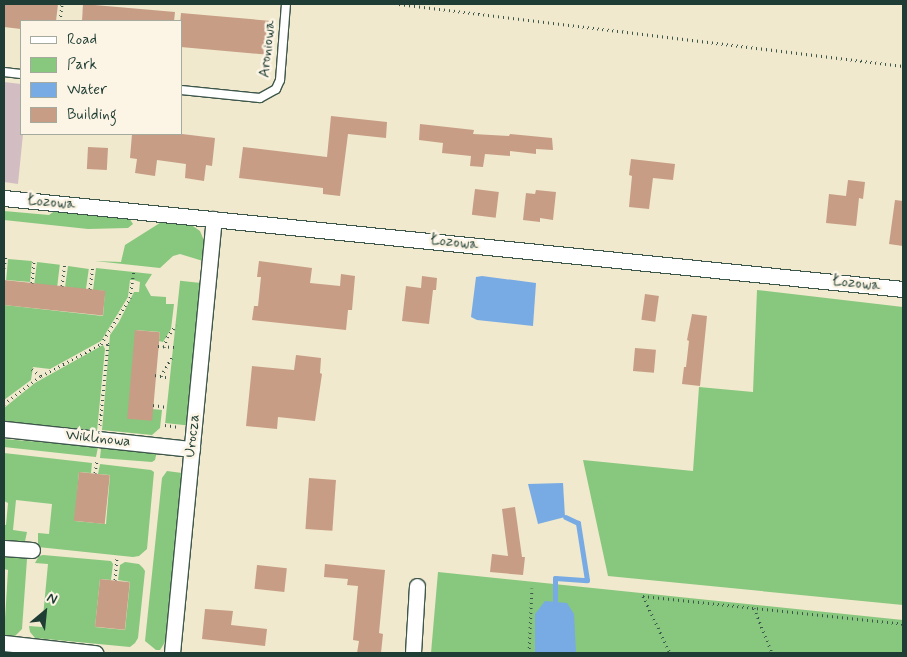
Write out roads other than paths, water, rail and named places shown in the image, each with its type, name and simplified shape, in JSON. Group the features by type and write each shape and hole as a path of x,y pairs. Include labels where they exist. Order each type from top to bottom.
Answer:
{"street":[{"name":"Łozowa","path":"4,198 903,289"},
{"name":"Urocza","path":"172,653 214,218"},
{"name":"Wiklinowa","path":"4,429 192,449"},
{"path":"4,548 32,550"},
{"path":"413,653 417,586"},
{"path":"4,643 94,653"}],"lane":[{"name":"Aroniowa","path":"182,90 260,98 276,90 280,80 286,4"},
{"path":"4,72 20,74"}],"water":[{"path":"482,276 536,283 533,326 477,320 471,317 476,277"},
{"path":"563,483 565,517 538,524 528,484"},
{"path":"545,601 567,603 574,614 576,653 535,653 535,614"}],"waterway":[{"path":"555,602 555,578 587,580 578,523 565,517"}]}
